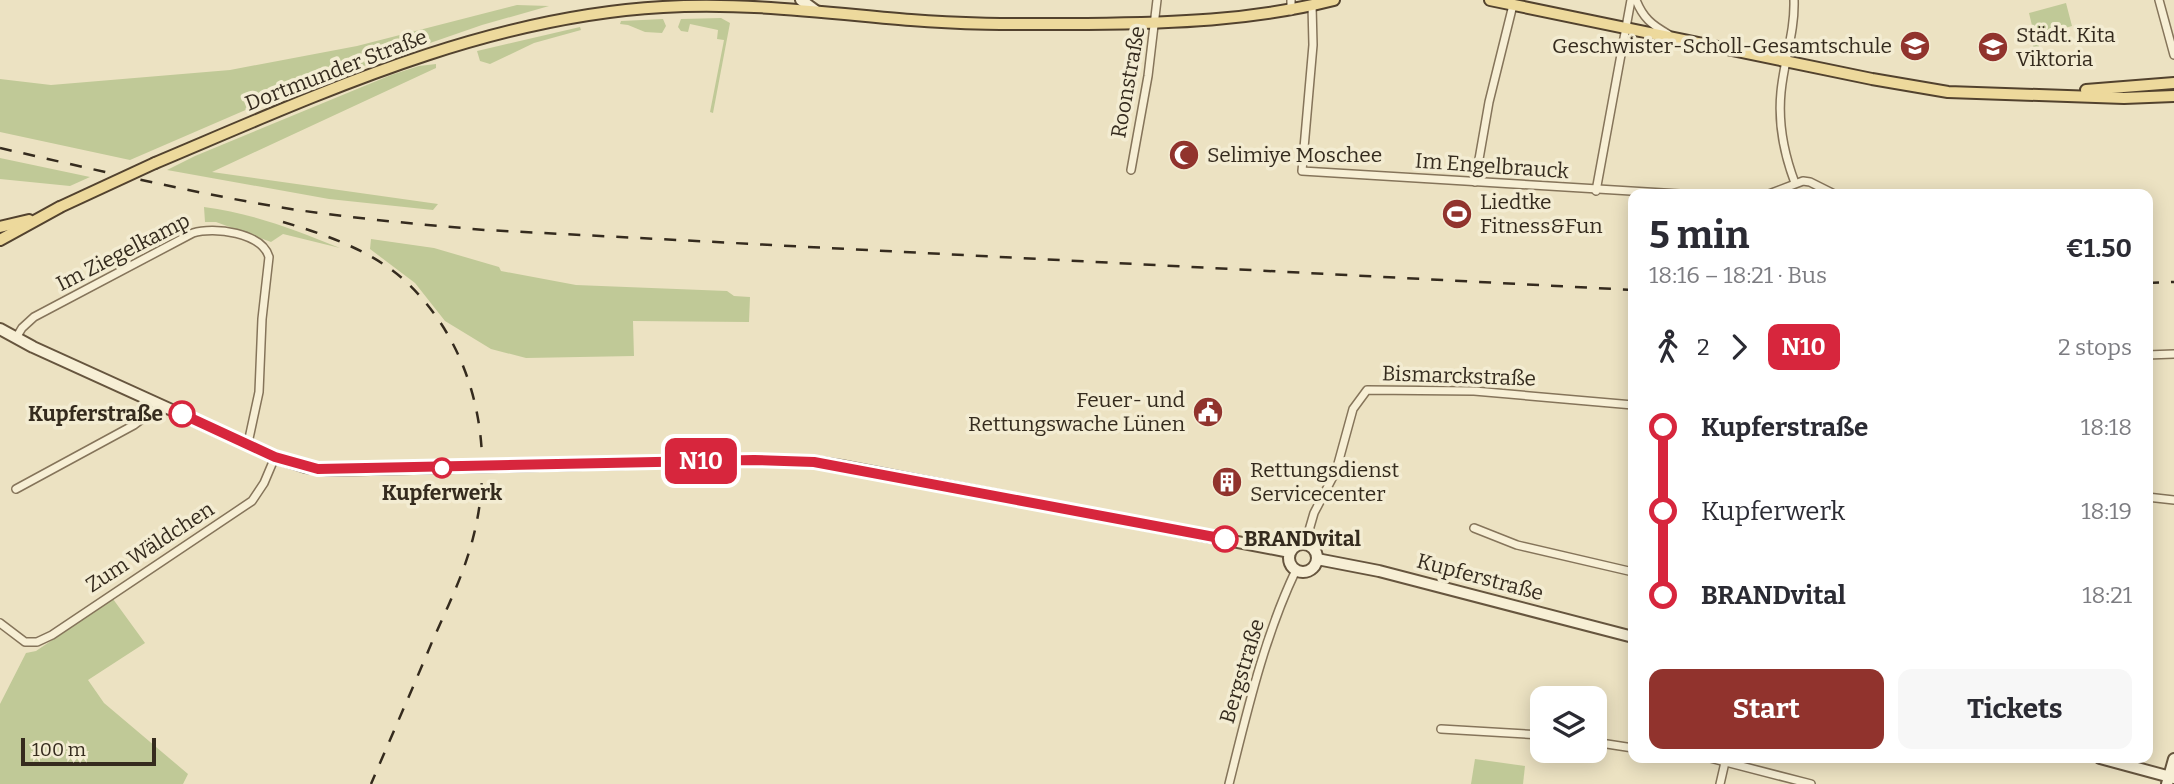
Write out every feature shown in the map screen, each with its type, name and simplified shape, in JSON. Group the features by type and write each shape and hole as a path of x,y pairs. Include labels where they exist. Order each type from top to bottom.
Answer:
{"main road":[{"name":"Dortmunder Straße","path":"0,240 60,207 155,163 374,73 463,42 569,18 663,4 770,4 816,11 969,23 1156,23 1254,16 1291,5 1312,5 1334,0"},
{"path":"1490,0 1787,62 1954,92 2123,98 2169,96"},
{"path":"2052,94 2174,85"},
{"name":"Dortmunder Straße","path":"0,228 38,218"}],"street":[{"path":"801,0 816,11"},
{"name":"Roonstraße","path":"1131,170 1156,23 1157,0"},
{"path":"1596,191 1631,0"},
{"path":"1636,0 1643,16 1652,26 1675,38"},
{"path":"1794,0 1792,38 1781,93 1781,118 1788,164 1795,183"},
{"path":"2159,0 2174,55"},
{"path":"1475,183 1506,2"},
{"name":"Im Engelbrauck","path":"1312,5 1313,45 1302,171 1628,192"},
{"path":"2169,96 2174,85"},
{"path":"1784,189 1795,183 1810,182 1824,189"},
{"name":"Im Ziegelkamp","path":"16,338 34,317 193,233 220,230 254,241 267,250 269,257 262,320 260,387 248,443"},
{"path":"0,329 275,457 306,467 327,470 754,460 814,462 1290,552"},
{"path":"2153,355 2174,354"},
{"name":"Bismarckstraße","path":"1305,544 1314,513 1336,471 1353,409 1367,390 1474,391 1628,405"},
{"path":"16,489 134,425 142,419 151,400"},
{"name":"Zum Wäldchen","path":"0,623 24,642 37,642 52,635 252,501 264,483 275,457"},
{"path":"2153,498 2174,500"},
{"path":"1474,528 1517,545 1628,571"},
{"path":"1305,544 1314,550 1317,559 1309,570 1296,570 1291,564 1290,552 1297,545 1305,544"},
{"name":"Kupferstraße","path":"1317,559 1379,571 1628,636"},
{"name":"Bergstraße","path":"1229,784 1251,697 1282,602 1296,570"},
{"path":"1441,729 1530,734"},
{"path":"1607,744 1628,747"},
{"path":"2117,763 2170,779 2174,759"},
{"path":"1720,784 1724,763"},
{"path":"1736,763 1811,784"}],"green space":[{"path":"2066,3 2072,26 2038,36 2040,64 2031,64 2034,34 2029,13"},
{"path":"517,5 549,6 482,25 280,95 130,160 0,132 0,79 51,85 230,70 357,46"},
{"path":"721,18 730,23 713,113 710,112 724,40 717,39 718,30 690,24 688,32 681,31 678,27 681,19"},
{"path":"663,19 666,26 662,33 645,32 620,24 621,21"},
{"path":"580,27 581,30 534,43 490,64 480,61 477,51"},
{"path":"436,64 436,68 212,172 438,204 433,210 329,199 167,170 391,75"},
{"path":"0,158 90,177 70,186 0,179"},
{"path":"204,207 256,218 340,248 283,234 271,242 216,222 205,222"},
{"path":"371,239 434,248 499,267 501,271 576,285 727,291 734,296 750,297 749,322 633,321 634,356 526,358 491,349 445,321 415,283 370,249"},
{"path":"113,599 145,643 88,680 104,703 188,774 183,784 0,784 0,704 26,653 36,651"},
{"path":"1475,759 1525,766 1523,784 1471,784"}],"railway":[{"path":"0,148 173,187 278,207 356,218 485,230 1628,290"},
{"path":"283,222 361,251 403,279 427,305 447,334 463,365 474,398 480,433 480,503 469,551 455,591 371,784"},
{"path":"2153,283 2174,282"}],"bus line":[{"name":"N10","path":"182,414 275,457 318,469 754,460 814,462 1225,539"}],"place":[{"name":"Geschwister-Scholl-Gesamtschule","path":"1915,46"},
{"name":"Städt. Kita Viktoria","path":"1993,47"},
{"name":"Selimiye Moschee","path":"1184,155"},
{"name":"Liedtke Fitness&Fun","path":"1457,214"},
{"name":"Feuer- und Rettungswache Lünen","path":"1208,412"},
{"name":"Kupferstraße","path":"182,414"},
{"name":"Kupferwerk","path":"442,468"},
{"name":"Rettungsdienst Servicecenter","path":"1227,482"},
{"name":"BRANDvital","path":"1225,539"}]}
